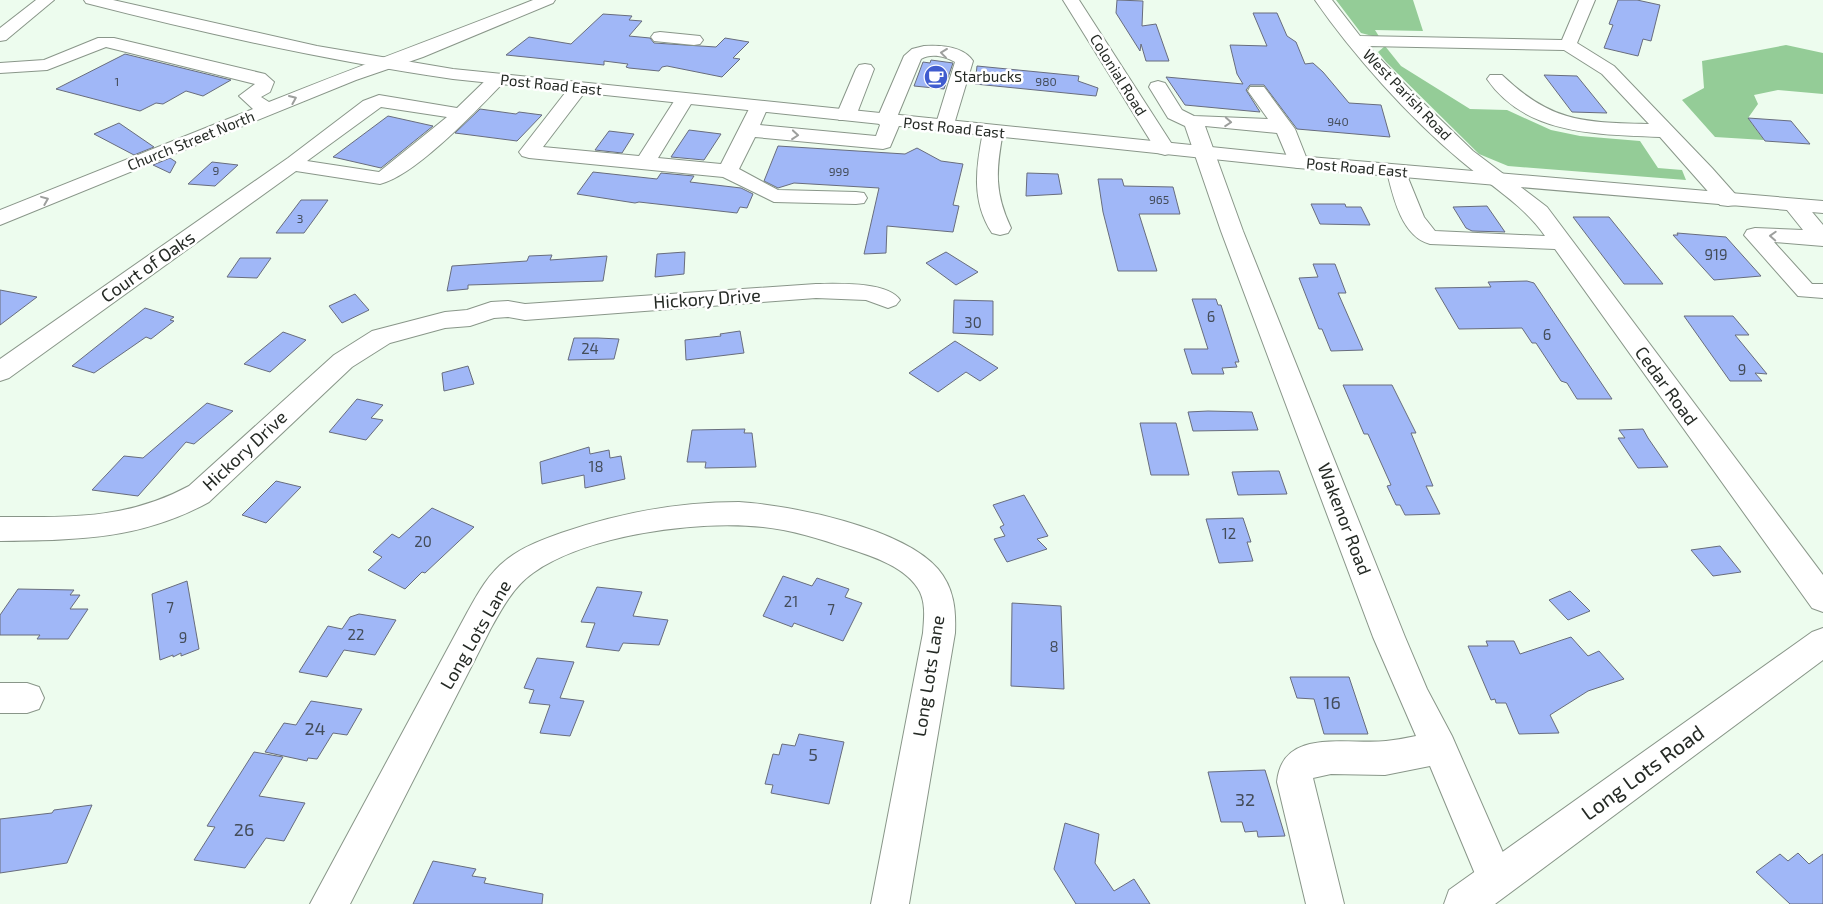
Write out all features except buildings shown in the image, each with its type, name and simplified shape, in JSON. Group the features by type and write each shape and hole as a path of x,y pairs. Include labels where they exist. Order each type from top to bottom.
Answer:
{"street":[{"path":"3,32 46,0"},
{"name":"Post Road East","path":"92,0 284,45 382,64 497,79 993,132 1397,172 1823,207"},
{"name":"Church Street North","path":"0,218 382,64 417,53 547,0"},
{"name":"Colonial Road","path":"1071,0 1165,149"},
{"name":"West Parish Road","path":"1323,0 1410,102 1466,155 1500,181"},
{"path":"1568,46 1587,0"},
{"path":"660,37 694,40"},
{"path":"1356,41 1568,46 1608,70 1667,131 1728,200"},
{"path":"0,68 47,65 104,42 259,78 266,82 263,88 248,96 267,110"},
{"path":"747,130 883,143 910,61 918,52 948,52 961,57 964,61 945,127"},
{"path":"846,116 865,69"},
{"path":"295,162 301,166 380,178 386,176 461,114 497,79"},
{"path":"1496,79 1510,96 1526,107 1560,123 1667,131"},
{"path":"1158,87 1175,114 1194,124 1199,120 1268,125 1285,129"},
{"path":"579,88 528,152 728,171 774,196 856,198"},
{"path":"1257,91 1285,129 1298,162"},
{"path":"645,163 685,99"},
{"name":"Court of Oaks","path":"0,372 295,162 300,156 370,104 379,101 461,114"},
{"path":"728,171 759,107"},
{"name":"Wakenor Road","path":"1194,124 1201,138 1204,153 1389,637 1414,697 1440,748 1496,880"},
{"path":"993,132 984,187 991,211 1000,228"},
{"path":"1397,172 1404,195 1421,233 1430,237 1561,243"},
{"name":"Cedar Road","path":"1500,181 1539,212 1823,599"},
{"path":"1794,205 1822,238"},
{"path":"1822,238 1755,235 1806,292 1823,291"},
{"name":"Hickory Drive","path":"0,529 90,528 147,519 177,508 199,494 343,361 381,337 445,320 470,318 477,321 500,321 514,318 525,312 816,291 869,293 888,300"},
{"name":"Long Lots Lane","path":"328,904 482,616 514,570 530,559 559,546 625,526 677,516 733,513 764,515 808,524 872,543 892,551 912,564 927,578 936,591 940,608 939,633 890,904"},
{"name":"Long Lots Road","path":"1463,904 1823,642"},
{"path":"1325,904 1294,782 1296,770 1304,763 1331,757 1384,758 1440,748"}],"green space":[{"path":"1336,0 1413,0 1423,31 1375,30 1380,38 1361,33"},
{"path":"1786,45 1823,53 1823,94 1778,90 1754,95 1758,104 1748,118 1764,140 1715,137 1682,100 1704,88 1702,61"},
{"path":"1385,46 1401,66 1470,109 1507,110 1551,130 1580,136 1640,141 1658,168 1682,170 1686,180 1508,166 1479,154 1386,62 1378,52"}],"place":[{"name":"Starbucks","path":"936,77"}]}
